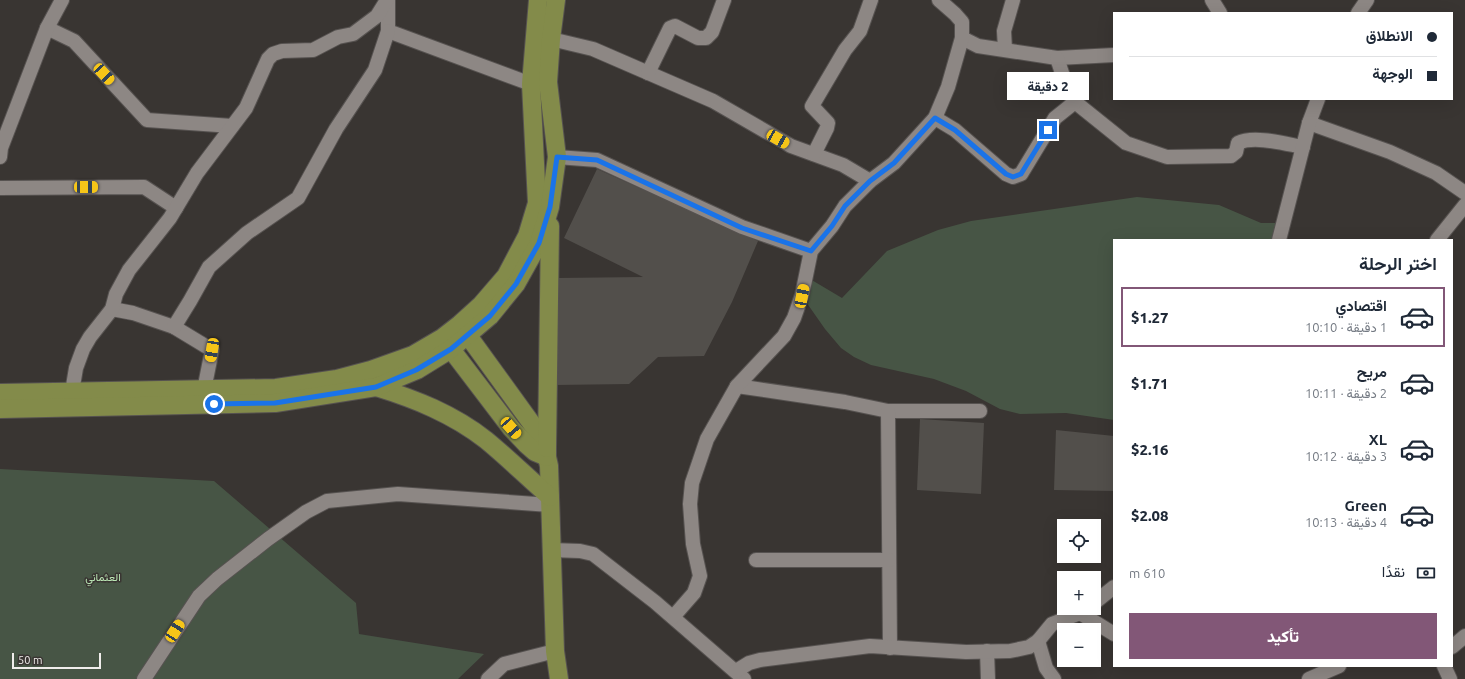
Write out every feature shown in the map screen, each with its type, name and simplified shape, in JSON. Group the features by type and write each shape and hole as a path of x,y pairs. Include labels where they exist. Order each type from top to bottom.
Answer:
{"main road":[{"path":"464,330 481,305 506,276 527,236 537,203 531,84 538,0"},
{"path":"556,0 548,82 557,157 550,207 547,453 549,466 556,651 559,679"},
{"path":"0,409 275,403 376,387 416,370 446,343 464,330 490,316 516,284 539,243 550,207"},
{"path":"464,330 537,431 547,453"},
{"path":"446,343 511,428 535,452 547,453"},
{"path":"0,393 276,388 337,379 371,370 446,343"},
{"path":"376,387 405,396 460,422 485,440 550,501"}],"street":[{"path":"0,157 2,148 48,28 62,0"},
{"path":"174,327 209,267 247,233 298,198 336,129 375,70 388,31 388,0"},
{"path":"72,392 76,368 83,349 90,337 112,309 116,294 129,270 170,218 197,173 246,108 268,59 273,54 282,51 314,50 338,36 354,34 377,16 388,0"},
{"path":"648,73 670,28 675,26 698,38 706,38 712,32 724,0"},
{"path":"814,154 828,123 812,106 845,50 860,31 871,0"},
{"path":"673,617 694,593 700,576 694,544 690,504 692,483 707,439 737,386 784,336 794,318 802,296 811,251 832,226 845,206 870,181 894,163 935,118 948,87 962,38 962,22 939,0"},
{"path":"1004,50 1004,31 1013,0"},
{"path":"1212,0 1219,12"},
{"path":"1359,12 1367,0"},
{"path":"48,28 74,41 147,120 232,126"},
{"path":"388,31 531,84"},
{"path":"962,38 978,46 1057,58 1113,55"},
{"path":"551,39 593,49 713,101 790,146 843,165 870,181"},
{"path":"1057,58 1068,91 1075,102 1126,143 1167,157 1231,156 1236,152 1238,143 1243,141 1269,140 1303,147"},
{"path":"1279,239 1309,123 1318,100"},
{"path":"935,118 955,130 1006,174 1013,177 1021,174 1055,118 1075,102"},
{"path":"1309,123 1390,152 1436,173 1465,193"},
{"path":"557,157 597,160 742,228 811,251"},
{"path":"0,188 144,187 176,208"},
{"path":"1438,239 1465,205"},
{"path":"112,309 133,313 174,327 212,350 204,390"},
{"path":"737,386 845,402 888,411 980,411"},
{"path":"888,411 890,648"},
{"path":"144,679 199,596 217,579 268,539 316,506 327,501 398,494 550,501"},
{"path":"551,550 580,551 594,554 673,617 740,675 749,663 760,660 870,646 966,652 1010,651 1029,647 1038,641 1052,624 1073,615"},
{"path":"756,560 889,560"},
{"path":"1101,597 1113,588"},
{"path":"1090,615 1113,633"},
{"path":"1453,646 1465,636"},
{"path":"1038,641 1046,675"},
{"path":"488,679 504,664 556,651"},
{"path":"987,651 988,679"},
{"path":"1310,674 1335,667"},
{"path":"1444,667 1450,679"}],"green space":[{"path":"1137,197 1219,205 1261,223 1282,223 1279,239 1113,239 1113,420 1066,413 1020,414 1000,409 966,391 934,379 871,365 854,357 841,348 825,329 804,299 805,276 842,298 887,251 938,230 971,221"},
{"name":"العثماني","path":"0,469 214,481 356,603 359,634 484,654 458,679 0,679"}],"building":[{"path":"597,169 758,241 732,302 704,356 658,357 629,384 555,385 558,278 643,277 564,238"},
{"path":"920,419 984,423 981,494 917,490"},
{"path":"1056,430 1113,436 1113,491 1054,490"}],"route":[{"path":"214,404 275,403 340,394 376,387 416,370 451,349 490,316 516,284 539,243 550,207 557,157 597,160 742,228 811,251 832,226 845,206 870,181 894,163 935,118 955,130 1006,174 1013,177 1021,174 1048,130"}]}
